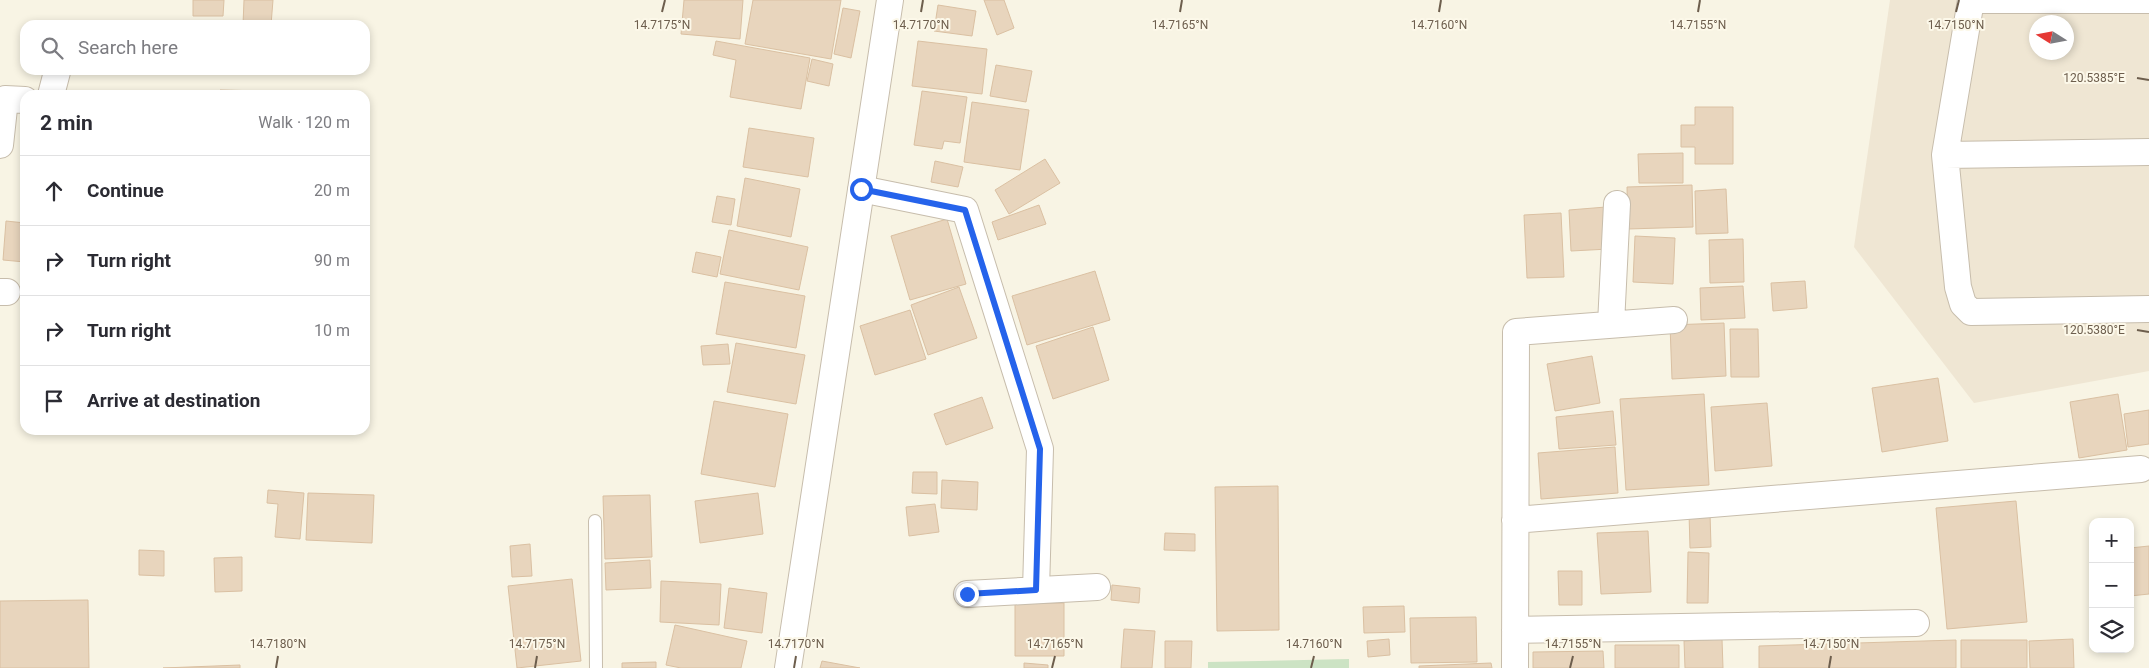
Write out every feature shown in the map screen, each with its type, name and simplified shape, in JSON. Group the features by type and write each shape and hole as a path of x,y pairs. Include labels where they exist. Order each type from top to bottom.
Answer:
{"street":[{"path":"788,668 890,0"},
{"path":"2149,0 1971,0 1945,155 1958,288 1964,304 1971,312 2149,309"},
{"path":"0,145 5,99 20,100"},
{"path":"1945,155 2149,152"},
{"path":"861,189 965,210 1040,449 1036,590"},
{"path":"1611,324 1617,204"},
{"path":"1515,668 1516,332 1674,320"},
{"path":"1516,520 2142,469"},
{"path":"967,594 1097,587"},
{"path":"1515,630 1916,623"}],"lane":[{"path":"595,522 596,668"}],"shaded area":[{"path":"1890,0 2149,0 2149,371 1974,403 1854,247"}],"green space":[{"path":"1349,659 1349,668 1208,668 1208,662"}],"building":[{"path":"193,0 224,0 223,16 193,16"},
{"path":"244,0 273,0 271,20 243,20"},
{"path":"684,0 743,0 740,39 681,34"},
{"path":"753,0 841,0 831,59 745,44"},
{"path":"984,0 1004,0 1014,28 997,35"},
{"path":"938,5 976,11 972,36 934,31"},
{"path":"843,8 860,11 851,58 834,54"},
{"path":"716,41 810,58 801,109 730,97 736,60 713,55"},
{"path":"918,41 987,49 982,94 912,86"},
{"path":"812,59 833,64 829,86 807,81"},
{"path":"996,65 1032,71 1026,102 990,96"},
{"path":"922,91 967,97 960,143 944,141 942,149 914,145"},
{"path":"972,102 1029,110 1020,170 964,162"},
{"path":"1695,107 1733,107 1733,164 1695,164 1695,147 1681,147 1681,125 1695,125"},
{"path":"749,128 814,138 808,177 743,167"},
{"path":"1683,153 1683,183 1639,183 1638,154"},
{"path":"1045,159 1060,183 1009,214 995,190"},
{"path":"935,161 963,167 958,187 931,182"},
{"path":"745,178 800,189 791,237 737,226"},
{"path":"1692,185 1693,227 1628,229 1627,187"},
{"path":"1726,189 1728,233 1696,234 1695,191"},
{"path":"717,196 735,199 731,225 712,222"},
{"path":"1039,205 1046,224 998,240 992,222"},
{"path":"1606,207 1609,249 1571,251 1569,210"},
{"path":"1561,213 1564,277 1527,278 1524,215"},
{"path":"947,219 966,284 910,300 891,236"},
{"path":"6,221 20,222 20,262 3,260"},
{"path":"729,230 808,247 799,290 720,274"},
{"path":"1635,236 1675,238 1673,284 1633,282"},
{"path":"1743,239 1744,282 1710,283 1709,240"},
{"path":"696,252 721,257 717,277 692,272"},
{"path":"1095,271 1110,320 1027,345 1012,296"},
{"path":"1805,281 1807,308 1773,311 1771,283"},
{"path":"725,282 805,296 796,348 716,334"},
{"path":"1743,286 1745,318 1701,320 1700,288"},
{"path":"959,287 977,338 928,355 911,305"},
{"path":"910,310 926,359 875,375 860,326"},
{"path":"1724,323 1726,376 1672,379 1670,325"},
{"path":"1093,327 1109,380 1053,399 1036,346"},
{"path":"1730,329 1758,329 1759,377 1731,377"},
{"path":"736,343 805,355 796,404 727,392"},
{"path":"728,344 730,364 703,365 701,346"},
{"path":"1592,356 1600,403 1555,411 1547,364"},
{"path":"1938,378 1948,441 1882,452 1872,388"},
{"path":"1704,394 1709,485 1626,490 1620,399"},
{"path":"2118,394 2127,450 2079,458 2070,402"},
{"path":"982,397 993,428 946,445 934,414"},
{"path":"714,401 788,414 775,487 701,474"},
{"path":"1767,403 1772,466 1715,471 1711,407"},
{"path":"2149,410 2149,444 2128,447 2124,414"},
{"path":"1613,411 1616,445 1559,449 1556,417"},
{"path":"1615,447 1618,493 1541,499 1538,453"},
{"path":"913,472 937,472 937,494 912,493"},
{"path":"942,480 978,482 977,510 941,508"},
{"path":"1278,486 1279,630 1217,631 1215,487"},
{"path":"268,490 304,493 300,539 275,537 278,504 267,503"},
{"path":"308,493 374,495 372,543 306,540"},
{"path":"758,493 763,534 700,543 695,501"},
{"path":"650,495 652,557 605,559 603,496"},
{"path":"2016,501 2027,622 1947,629 1936,508"},
{"path":"935,504 939,532 909,536 906,507"},
{"path":"1689,513 1710,513 1711,547 1690,548"},
{"path":"1648,531 1651,592 1601,594 1597,533"},
{"path":"1165,533 1195,534 1195,551 1164,550"},
{"path":"530,544 532,576 512,577 510,546"},
{"path":"2149,546 2149,594 2134,596 2134,548"},
{"path":"139,550 164,551 164,576 139,575"},
{"path":"1688,552 1709,553 1708,603 1687,603"},
{"path":"242,557 242,591 215,592 214,558"},
{"path":"650,560 651,588 606,590 605,563"},
{"path":"1558,571 1582,571 1582,605 1559,605"},
{"path":"572,579 581,661 517,668 508,586"},
{"path":"661,581 721,584 719,625 660,622"},
{"path":"1112,585 1140,588 1139,603 1111,600"},
{"path":"729,588 767,593 762,633 724,628"},
{"path":"88,600 89,668 0,668 0,601"},
{"path":"1015,603 1064,603 1064,656 1015,656"},
{"path":"1404,606 1405,632 1364,633 1363,607"},
{"path":"1476,617 1477,662 1411,663 1410,618"},
{"path":"675,625 747,641 741,668 681,668 666,665"},
{"path":"1124,629 1155,631 1152,668 1121,668"},
{"path":"1389,639 1390,655 1368,657 1367,641"},
{"path":"1722,639 1723,668 1685,668 1684,641"},
{"path":"2073,639 2074,668 2030,668 2029,641"},
{"path":"1956,640 1956,668 1759,668 1759,646"},
{"path":"1961,640 2027,640 2027,668 1961,668"},
{"path":"1165,641 1192,641 1191,668 1165,668"},
{"path":"1615,645 1679,645 1679,668 1615,668"},
{"path":"1603,651 1604,668 1533,668 1533,652"},
{"path":"822,661 860,668 820,668"},
{"path":"656,662 656,668 622,668 622,663"},
{"path":"1024,663 1048,665 1048,668 1024,668"},
{"path":"1491,663 1492,668 1419,668 1419,666"},
{"path":"240,665 240,668 163,668"}],"route":[{"path":"861,189 965,210 1040,449 1036,590 967,594"}]}
